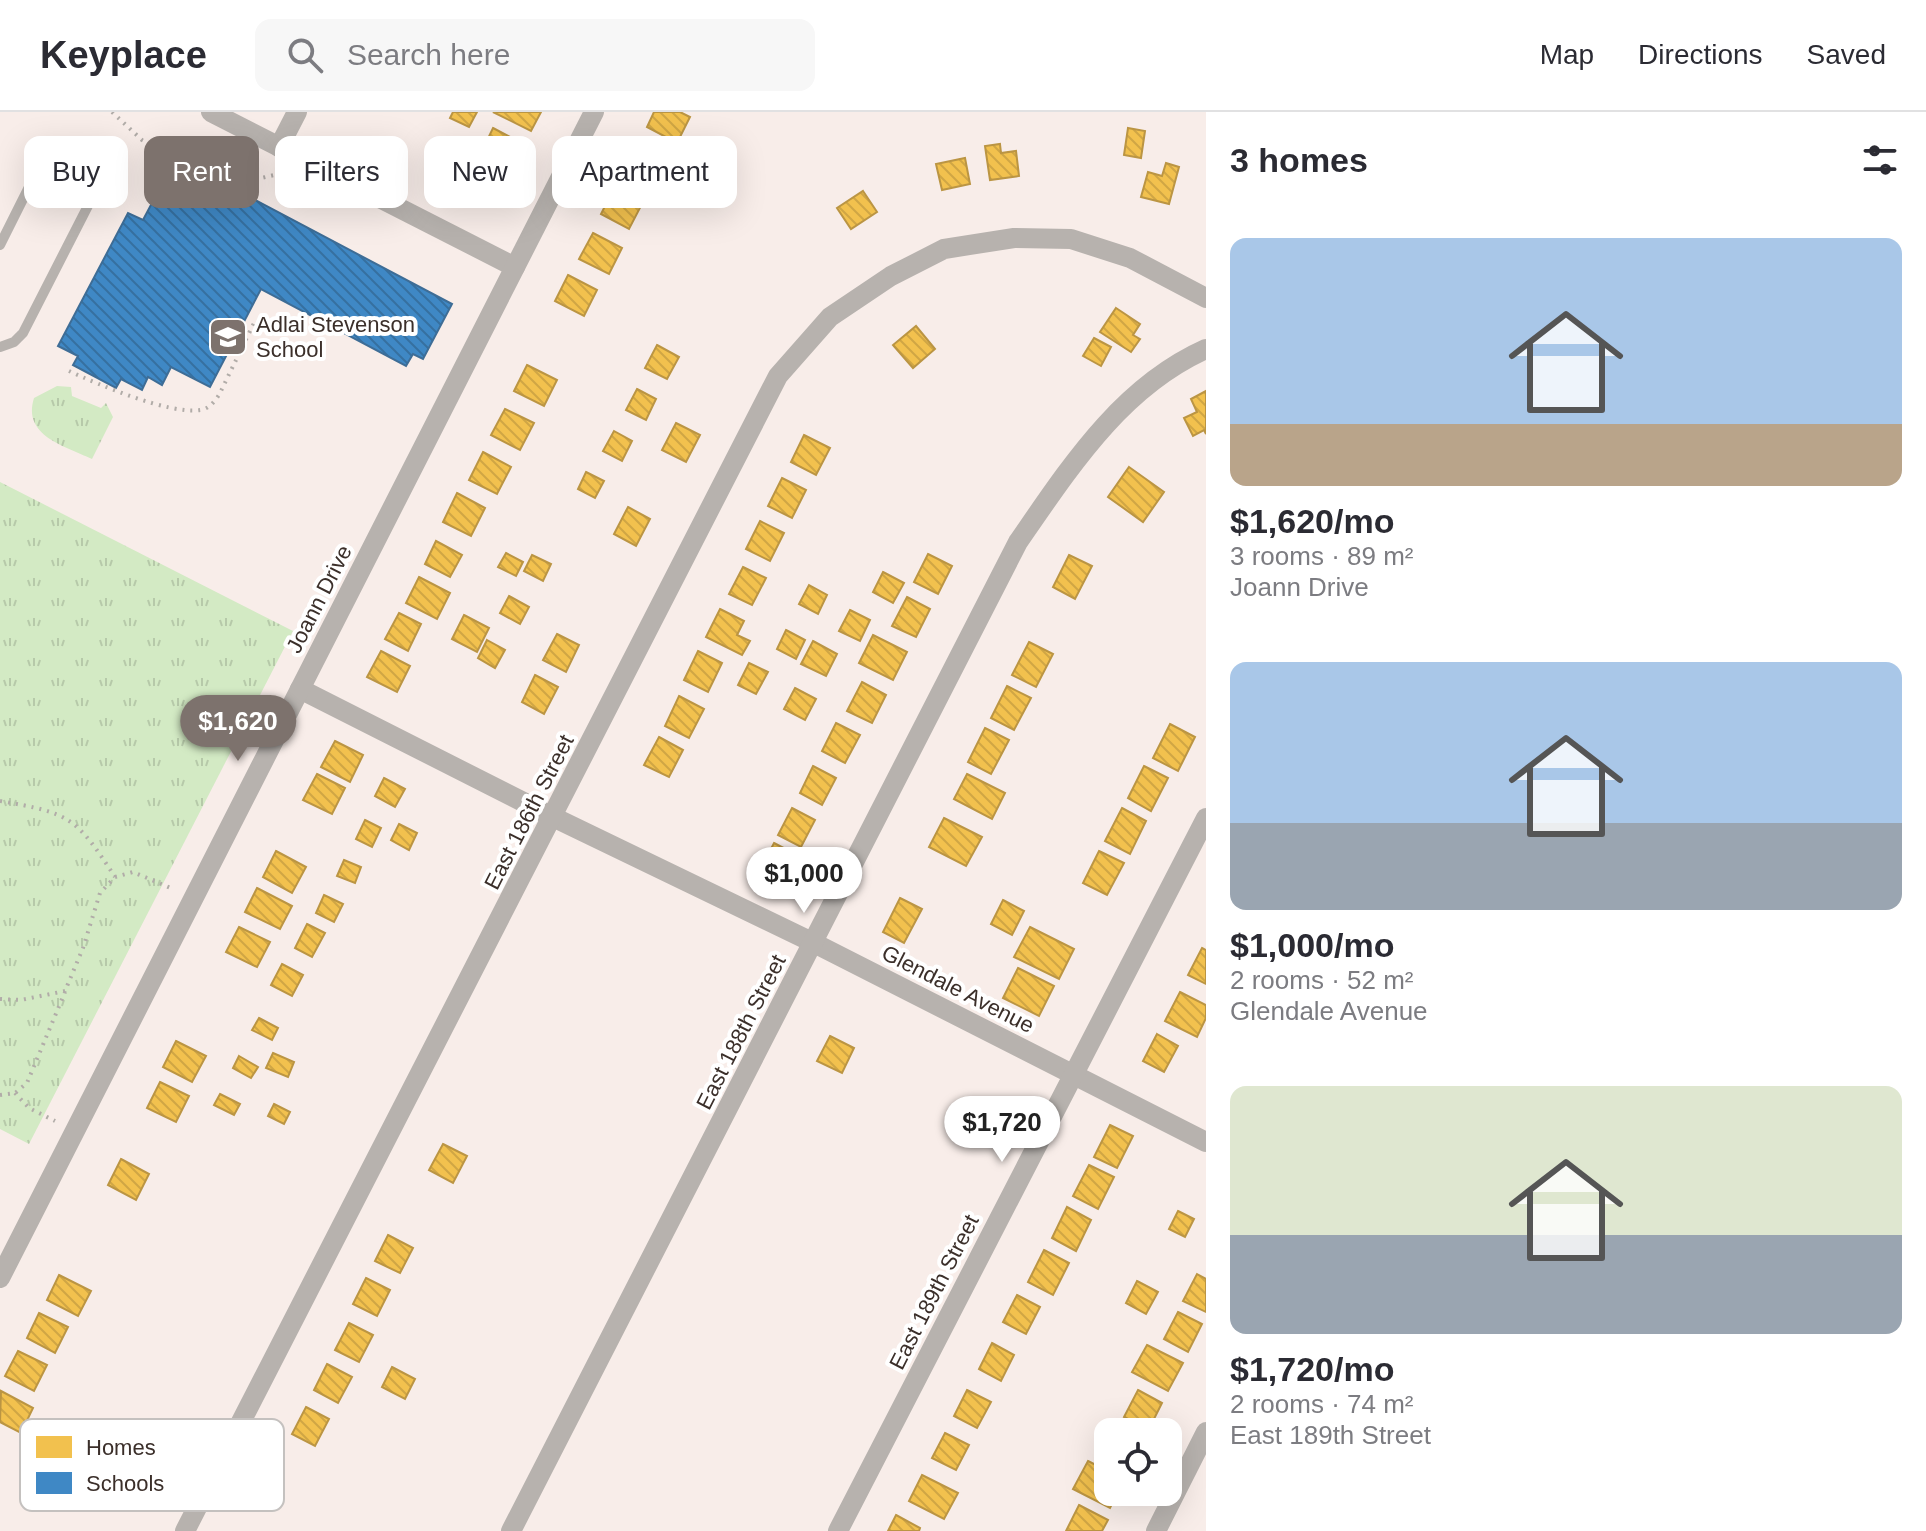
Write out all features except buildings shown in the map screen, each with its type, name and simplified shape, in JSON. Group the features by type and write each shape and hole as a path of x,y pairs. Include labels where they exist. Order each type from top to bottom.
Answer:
{"street":[{"path":"211,112 275,145"},
{"path":"285,136 297,112"},
{"name":"Joann Drive","path":"0,1278 594,112"},
{"path":"399,208 515,267"},
{"name":"East 186th Street","path":"243,1419 778,376 830,317 891,276 944,249 1014,238 1071,239 1130,258 1206,298"},
{"name":"East 188th Street","path":"511,1531 1018,542 1070,468 1118,410 1178,361 1206,349"},
{"name":"Glendale Avenue","path":"300,689 553,817 814,943 1206,1142"},
{"name":"East 189th Street","path":"838,1531 1206,818"},
{"path":"1156,1531 1206,1432"},
{"name":"East 186th Street","path":"185,1531 195,1511"}],"lane":[{"path":"0,245 43,164 51,162 88,182 93,196 23,333 14,342 0,347"}],"path":[{"path":"112,112 144,141"},
{"path":"69,371 114,392 175,408 200,410 212,405 219,395 254,323"},
{"path":"0,801 41,808 68,818 83,830 115,877"},
{"path":"0,1095 15,1093 27,1083 83,948 100,893 115,877 133,872 173,889"},
{"path":"0,999 21,1000 65,991"},
{"path":"15,1093 29,1108 55,1121"}],"green space":[{"path":"57,386 71,387 72,396 101,408 106,403 113,417 92,459 48,438 34,422 34,398"},
{"path":"0,482 293,631 29,1144 0,1129"}],"place":[{"name":"Adlai Stevenson School","path":"228,337"}]}
